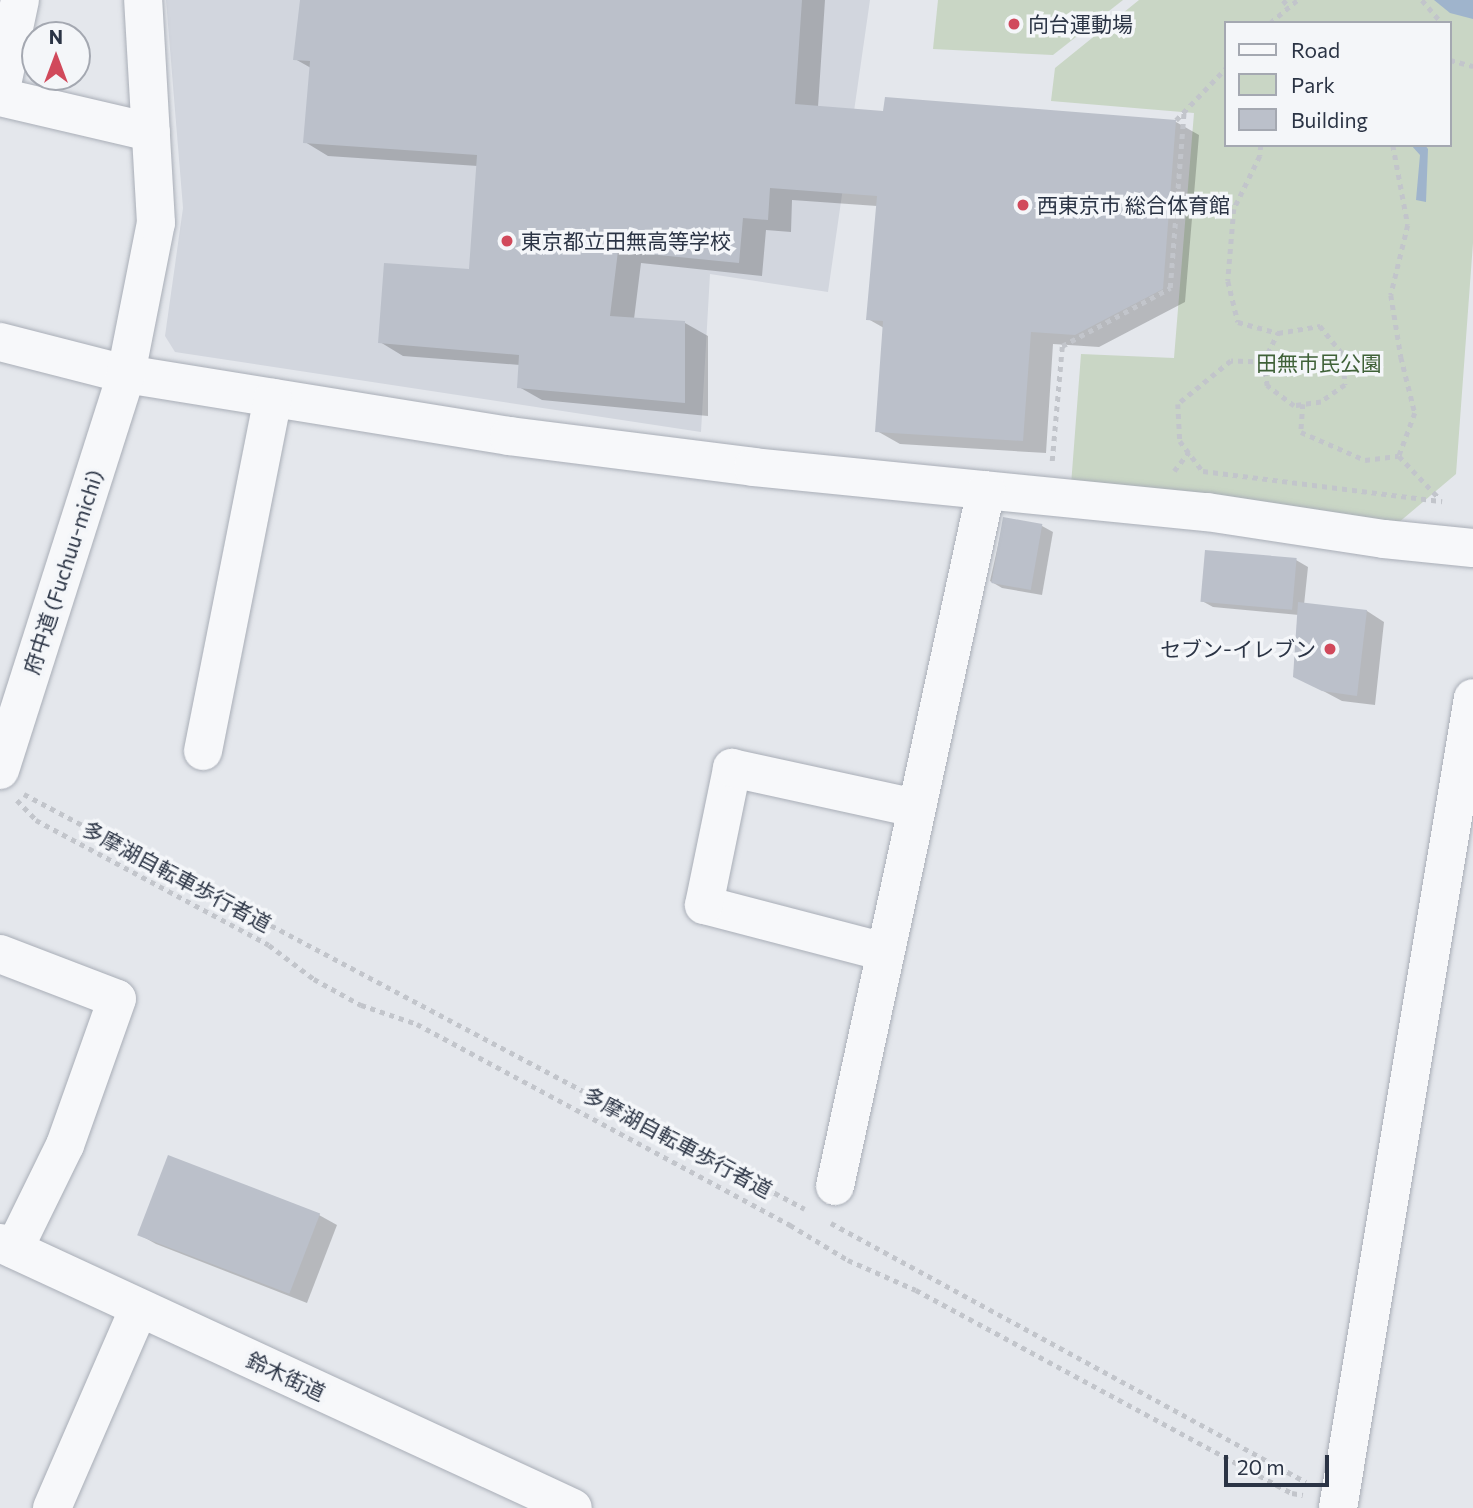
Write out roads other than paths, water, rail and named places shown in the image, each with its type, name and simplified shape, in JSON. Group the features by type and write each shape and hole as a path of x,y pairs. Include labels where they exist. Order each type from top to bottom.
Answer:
{"street":[{"path":"20,0 0,96 152,132"},
{"name":"府中道 (Fuchuu-michi)","path":"7,783 126,374 156,223 143,0"},
{"path":"0,342 126,374 509,436 753,467 1207,512 1473,548"},
{"path":"203,751 273,398"},
{"path":"821,1205 885,953 986,490"},
{"path":"1339,1504 1473,698"},
{"path":"885,953 704,905 732,768 916,808"},
{"path":"0,954 117,999 65,1145 7,1246"},
{"name":"鈴木街道","path":"7,1246 573,1508"},
{"path":"52,1508 139,1308"}],"water":[{"path":"1434,0 1473,0 1473,19 1450,13"},
{"path":"1413,147 1428,149 1426,202 1416,200 1420,155"}],"place":[{"name":"向台運動場","path":"1014,24"},
{"name":"西東京市 総合体育館","path":"1023,205"},
{"name":"東京都立田無高等学校","path":"507,241"},
{"name":"セブン-イレブン","path":"1330,649"}],"park label":[{"name":"田無市民公園","path":"1319,363"}]}
